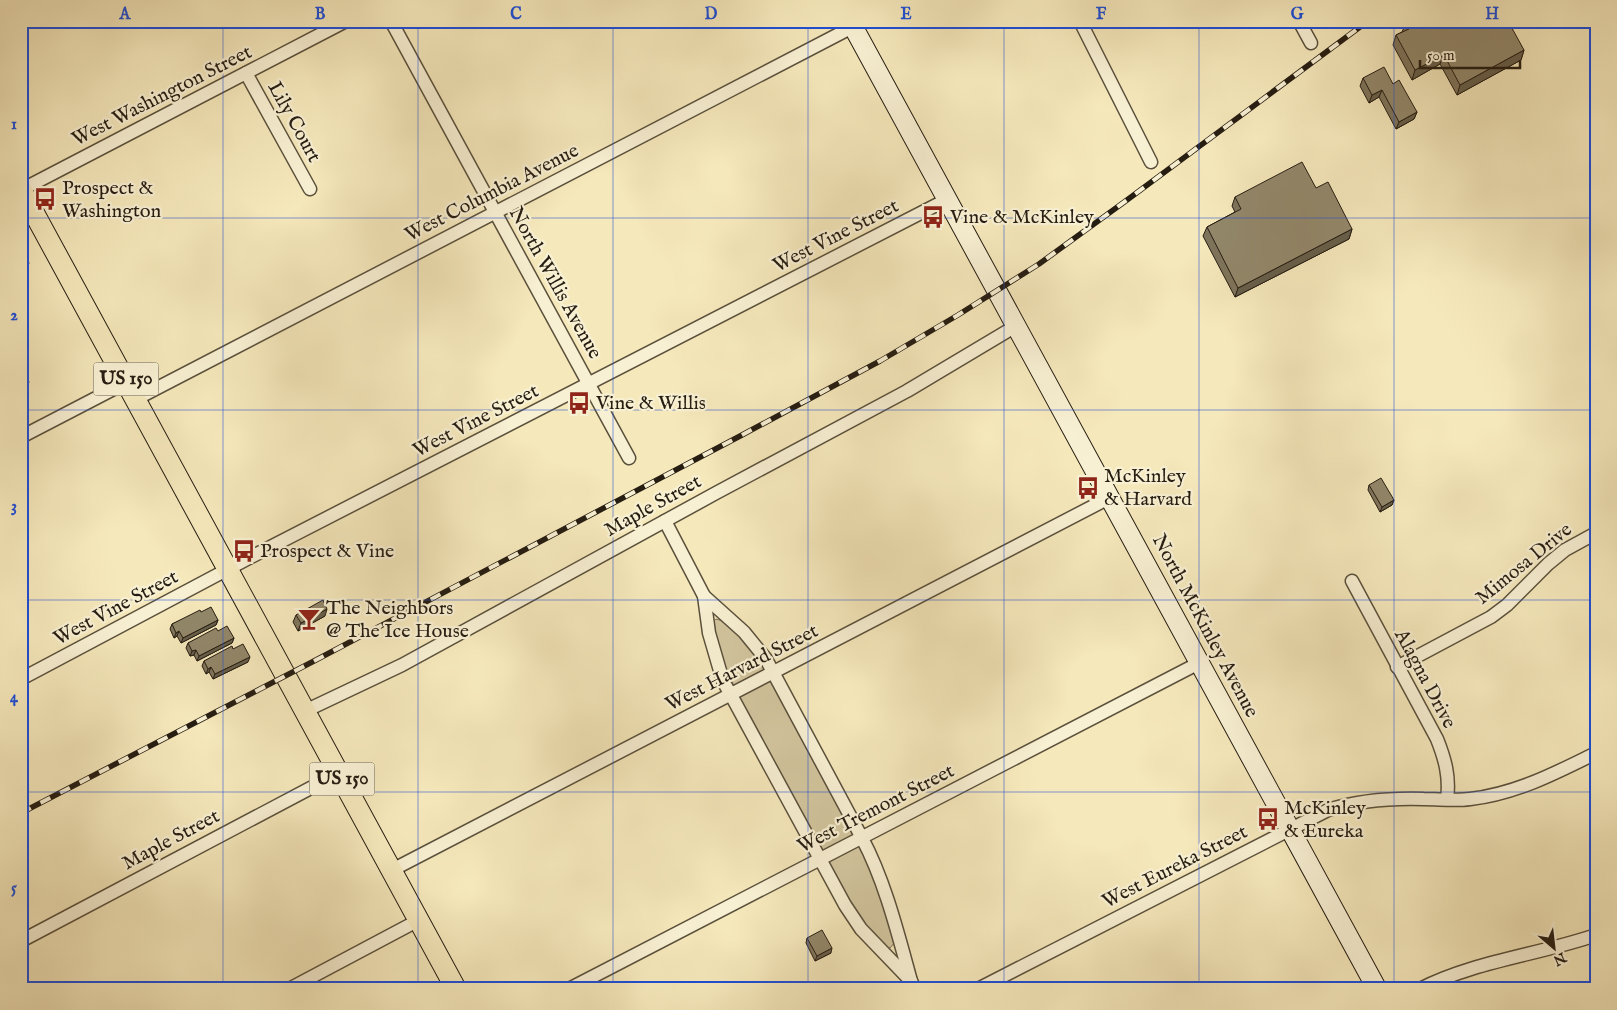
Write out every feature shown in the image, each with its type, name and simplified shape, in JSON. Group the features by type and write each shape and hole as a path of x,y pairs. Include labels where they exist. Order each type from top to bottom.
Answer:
{"main road":[{"name":"US 150","path":"21,190 132,390 456,989"}],"street":[{"name":"West Washington Street","path":"21,190 346,21"},
{"name":"North Willis Avenue","path":"391,21 629,458"},
{"path":"1080,21 1151,162"},
{"path":"1299,21 1311,43"},
{"name":"West Columbia Avenue","path":"21,438 132,390 495,213 856,23"},
{"name":"North McKinley Avenue","path":"856,23 1016,326 1377,989"},
{"name":"Lily Court","path":"246,74 310,189"},
{"name":"West Vine Street","path":"21,679 228,570 948,199"},
{"name":"Maple Street","path":"305,711 402,665 907,391 1016,326"},
{"name":"West Harvard Street","path":"392,870 1109,498"},
{"path":"665,521 704,596 709,632 724,681 731,695 845,905 861,929 913,985"},
{"name":"Mimosa Drive","path":"1397,667 1491,617 1507,605 1548,564 1565,550 1596,533"},
{"name":"Alagna Drive","path":"1352,581 1437,739 1443,754 1448,777 1447,799"},
{"path":"704,596 726,614 755,644 774,673 870,853 900,939 913,985"},
{"name":"West Tremont Street","path":"569,989 1199,663"},
{"name":"West Eureka Street","path":"978,989 1328,810 1349,804 1405,798 1471,799 1506,792 1530,784 1596,753"},
{"name":"Maple Street","path":"21,941 339,773"},
{"path":"289,989 419,920"},
{"path":"1420,989 1470,969 1559,947 1596,935"}],"shaded area":[{"path":"716,619 724,622 736,632 761,663 846,817 863,850 880,894 895,942 890,948 886,948 866,927 849,900 746,713 720,655 713,622"}],"building":[{"path":"1408,21 1508,21 1524,50 1460,85 1444,55 1415,70 1396,35 1409,29 1406,23"},
{"path":"1384,67 1393,84 1399,80 1417,112 1399,122 1382,90 1372,95 1363,78"},
{"path":"1302,162 1316,188 1328,182 1352,229 1238,288 1207,227 1241,209 1235,197"},
{"path":"21,249 29,263 23,266 26,272 21,274"},
{"path":"21,367 29,382 21,386"},
{"path":"1381,478 1394,500 1382,507 1369,485"},
{"path":"323,600 327,609 301,623 296,615"},
{"path":"211,607 218,620 183,638 179,631 176,633 172,624 200,610 201,612"},
{"path":"227,626 234,638 199,656 196,650 192,651 188,643 216,628 218,631"},
{"path":"243,644 250,657 215,674 211,667 208,669 204,661 232,646 233,649"},
{"path":"822,930 832,948 817,956 807,938"}],"railway":[{"path":"21,813 314,661 880,361 1039,264 1368,21"}],"place":[{"name":"Prospect & Washington","path":"45,199"},
{"name":"Vine & McKinley","path":"933,217"},
{"name":"Vine & Willis","path":"579,403"},
{"name":"McKinley & Harvard","path":"1088,488"},
{"name":"Prospect & Vine","path":"244,551"},
{"name":"The Neighbors @ The Ice House","path":"309,619"},
{"name":"McKinley & Eureka","path":"1268,819"}]}
